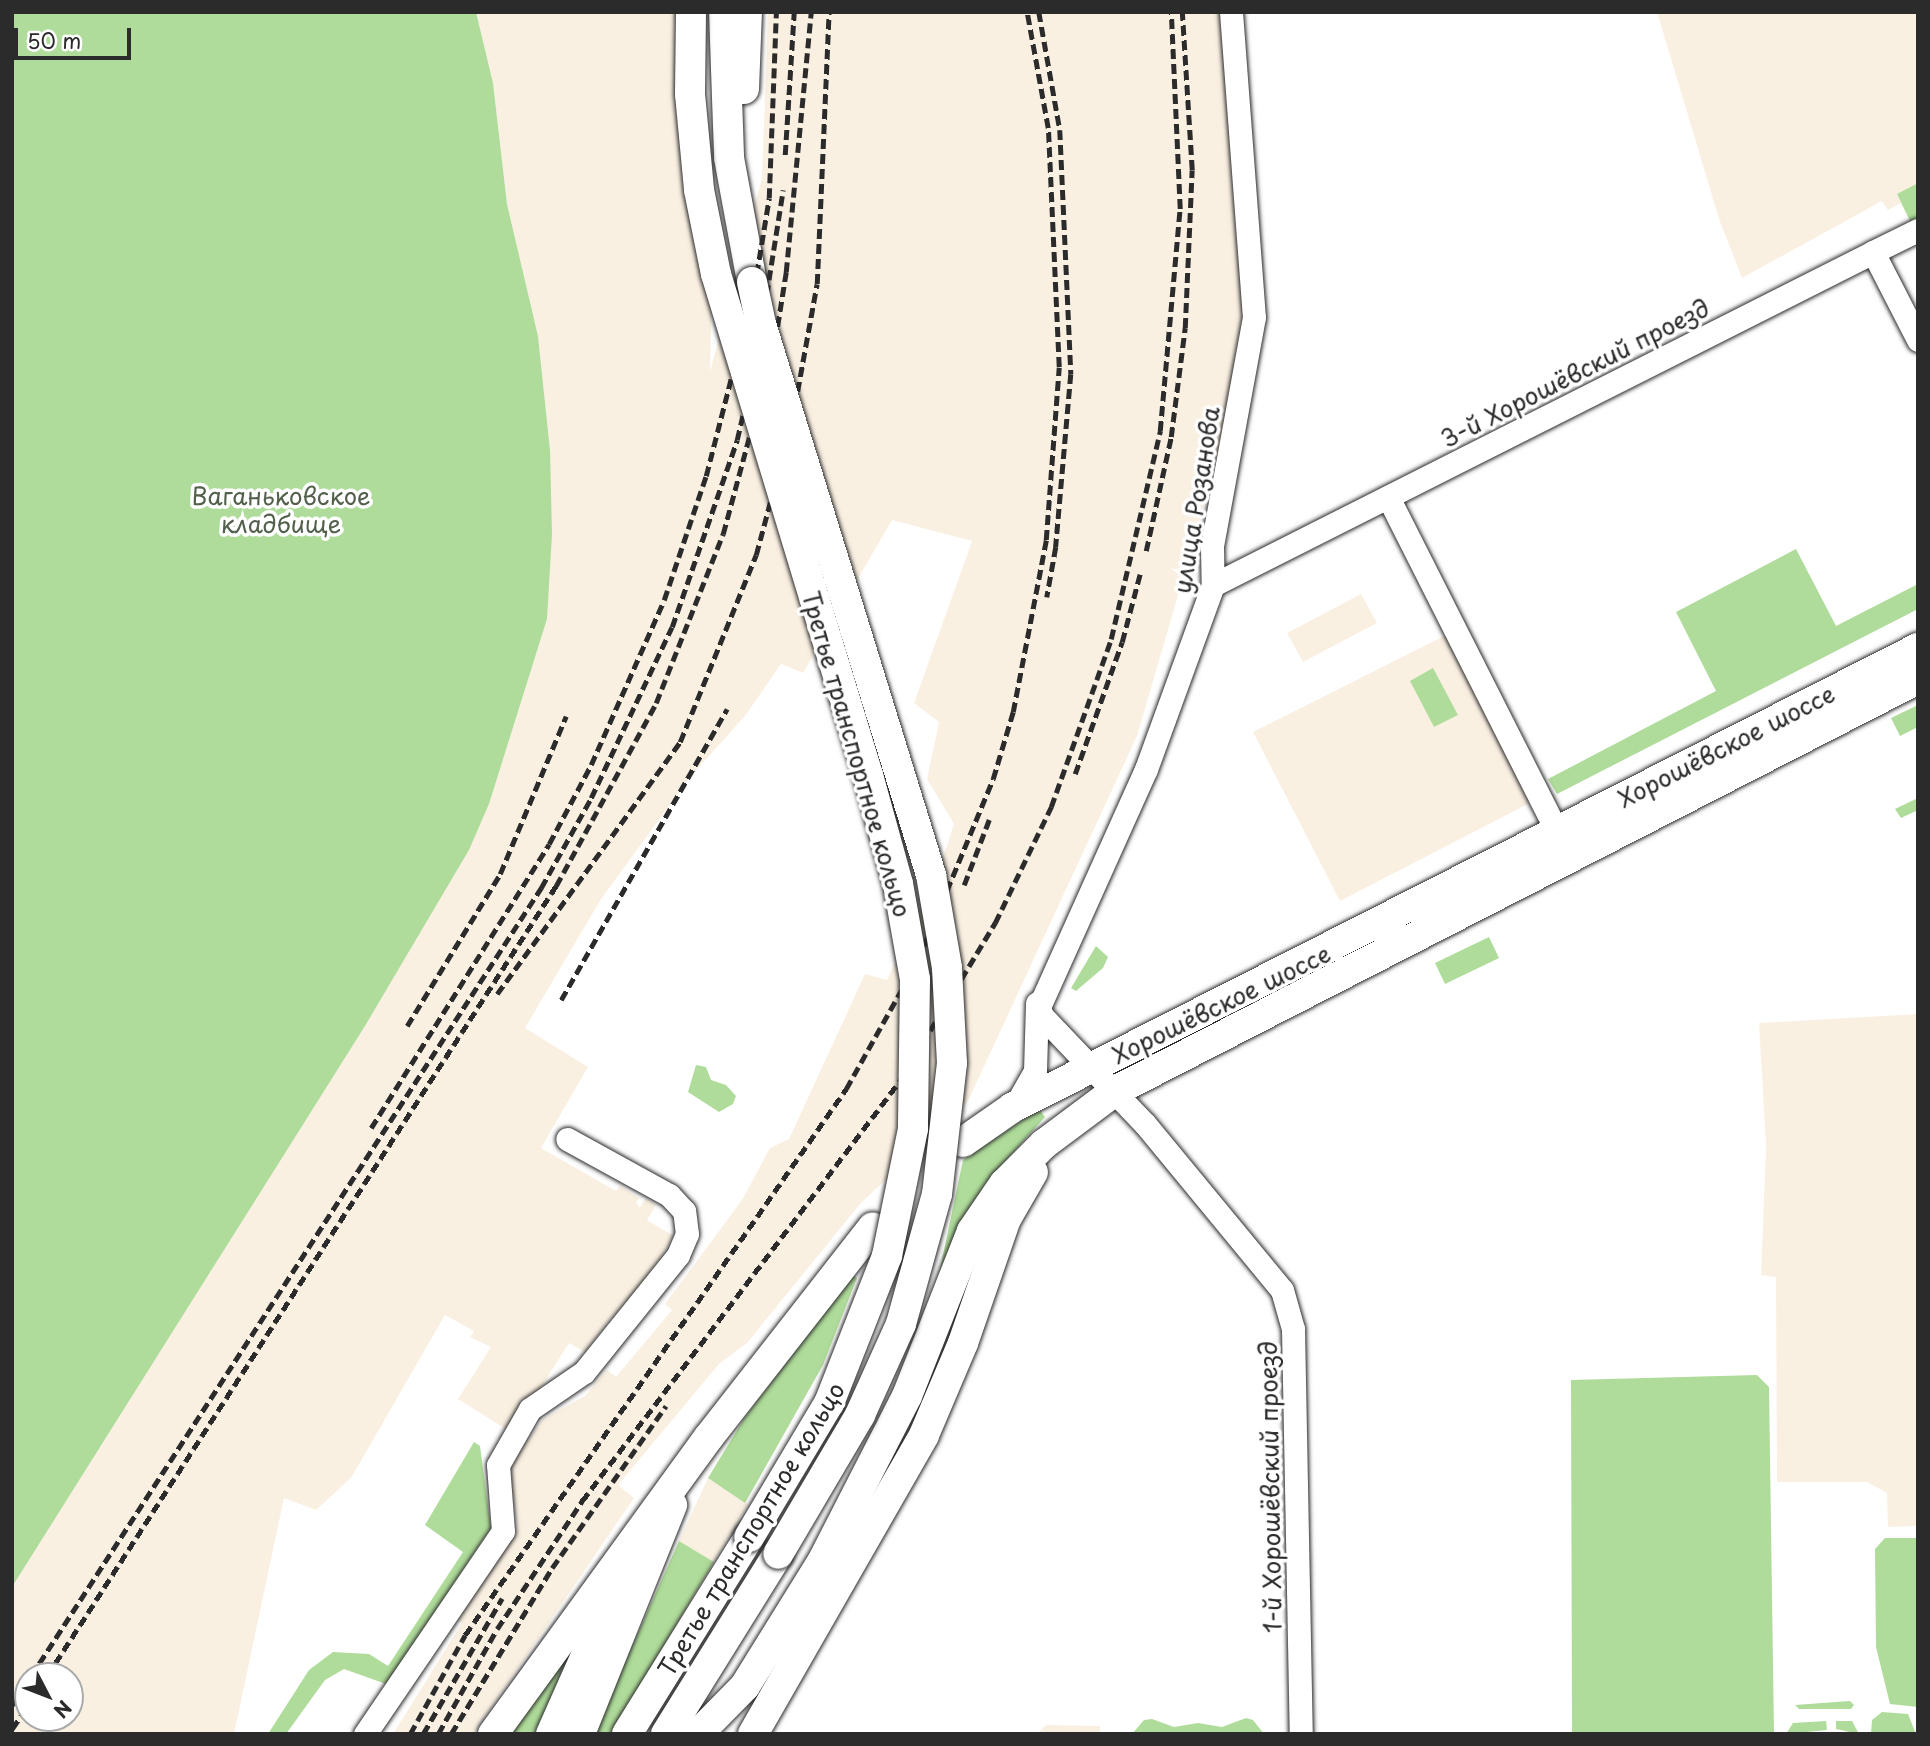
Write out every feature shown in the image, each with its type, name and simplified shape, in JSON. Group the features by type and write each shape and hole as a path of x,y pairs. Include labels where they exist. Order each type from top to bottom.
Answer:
{"main road":[{"name":"Третье транспортное кольцо","path":"628,1734 829,1403 855,1346 887,1256 913,1129 915,979 898,884 868,775 716,274 699,190 691,107 691,12"},
{"name":"Третье транспортное кольцо","path":"666,1734 778,1554 860,1415 904,1314 937,1194 952,1062 947,968 931,875 752,282 729,158 724,12"},
{"path":"747,12 743,185 752,282"},
{"name":"Хорошёвское шоссе","path":"1094,1067 1918,648"},
{"name":"Хорошёвское шоссе","path":"1115,1091 1918,679"},
{"path":"963,1142 1012,1108 1094,1067"},
{"path":"698,1734 734,1702 784,1623 882,1449 960,1256 987,1207 1030,1157 1115,1091"},
{"path":"754,1734 924,1435 959,1354 996,1244 1019,1195 1069,1128 1115,1091"},
{"path":"492,1734 709,1437 873,1227"},
{"path":"580,1734 672,1506 709,1437"},
{"path":"551,1734 623,1574 679,1477"}],"street":[{"name":"улица Розанова","path":"1012,1108 1035,1071 1035,1012 1040,995 1146,769 1213,585 1212,546 1254,317 1231,12"},
{"name":"3-й Хорошёвский проезд","path":"1213,585 1918,230"},
{"path":"1873,252 1918,340"},
{"path":"1388,497 1557,832"},
{"path":"1040,995 1041,1016 1094,1067"},
{"name":"Хорошёвское шоссе","path":"1094,1067 1115,1091"},
{"name":"1-й Хорошёвский проезд","path":"1115,1091 1282,1290 1293,1329 1301,1734"},
{"path":"365,1734 503,1531 498,1465 530,1409 584,1372 678,1255 687,1234 684,1211 669,1195 567,1139"}],"shaded area":[{"path":"476,12 681,12 713,253 710,372 762,178 768,12 1219,12 1241,241 1243,330 1237,380 1137,736 968,1101 860,1204 747,1343 719,1364 618,1485 634,1498 473,1734 393,1734 462,1623 456,1619 518,1530 509,1467 543,1419 585,1396 607,1370 616,1377 672,1310 665,1304 742,1200 770,1148 789,1139 865,974 887,980 944,855 954,824 927,779 939,722 914,703 972,541 892,520 803,673 781,664 745,716 691,776 601,899 525,1028 588,1067 541,1148 616,1191 620,1186 639,1198 636,1203 640,1207 646,1198 656,1205 647,1220 674,1236 626,1312 611,1318 585,1352 569,1343 512,1433 458,1399 491,1347 470,1337 474,1331 445,1315 351,1478 316,1510 284,1498 234,1734 12,1734 12,1587 365,1026 469,850 489,804 547,619 550,450 538,336 507,204 493,83"},
{"path":"1657,12 1918,12 1918,183 1897,194 1901,203 1888,210 1882,201 1742,278 1719,219"},
{"path":"1361,594 1377,623 1303,662 1287,633"},
{"path":"1448,634 1530,803 1340,901 1253,732"},
{"path":"1918,1014 1918,1526 1888,1527 1887,1493 1867,1482 1777,1482 1776,1277 1761,1275 1766,1147 1759,1023"},
{"path":"708,1478 748,1504 714,1562 679,1541"},
{"path":"1046,1725 1100,1726 1100,1734 1037,1734"}],"green space":[{"name":"Ваганьковское кладбище","path":"12,12 476,12 493,83 507,204 538,336 550,450 552,534 547,619 489,804 469,850 365,1026 12,1587"},
{"path":"1918,183 1918,218 1910,221 1897,194"},
{"path":"1796,549 1836,626 1918,584 1918,609 1557,794 1548,779 1716,691 1676,612"},
{"path":"1433,668 1458,715 1434,727 1410,681"},
{"path":"1918,705 1918,727 1900,736 1891,718"},
{"path":"1918,798 1918,810 1901,818 1895,809"},
{"path":"1489,937 1499,958 1445,984 1435,963"},
{"path":"1096,946 1108,957 1103,968 1076,991 1071,988"},
{"path":"696,1065 706,1067 711,1080 726,1085 736,1096 733,1104 719,1112 688,1092"},
{"path":"1039,1109 1045,1117 984,1185 939,1274 963,1160"},
{"path":"853,1275 857,1278 823,1365 745,1503 708,1478 745,1417"},
{"path":"1757,1375 1769,1387 1774,1734 1572,1734 1571,1380"},
{"path":"474,1442 480,1446 491,1528 386,1684 344,1669 325,1680 286,1734 268,1734 309,1670 333,1652 369,1654 388,1666 463,1552 425,1525"},
{"path":"1885,1538 1918,1538 1918,1707 1890,1704 1876,1647 1875,1549"},
{"path":"679,1541 714,1562 611,1734 593,1734"},
{"path":"569,1652 538,1734 507,1734"},
{"path":"1850,1701 1854,1705 1851,1709 1799,1709 1795,1705"},
{"path":"1882,1712 1908,1714 1916,1734 1871,1734 1872,1720"},
{"path":"1246,1718 1253,1720 1264,1734 1132,1734 1144,1720 1152,1719 1174,1727 1198,1723 1222,1727"},
{"path":"1826,1721 1827,1730 1786,1734 1793,1723"},
{"path":"1836,1721 1852,1721 1859,1734 1836,1729"}],"railway":[{"path":"371,1128 549,844 591,765 664,600 706,476 754,289 769,198 776,12"},
{"path":"785,155 794,12"},
{"path":"56,1662 556,886 656,703 723,534 775,341 786,272 811,12"},
{"path":"497,994 680,742 756,555 792,421 817,284 829,12"},
{"path":"410,1734 465,1635 846,1089 918,960 993,779 1013,712 1046,540 1059,367 1048,128 1027,12"},
{"path":"1039,12 1060,130 1071,374 1056,547 1047,597"},
{"path":"438,1734 497,1629 582,1501 899,1082 995,923 1051,807 1111,639 1160,431 1180,209 1171,12"},
{"path":"1146,551 1171,437 1185,328 1192,170 1182,12"},
{"path":"40,1662 541,888 591,798 672,627 737,440 757,354 783,190"},
{"path":"1075,774 1122,642 1140,574"},
{"path":"561,1000 727,709"},
{"path":"407,1026 500,874 566,716"},
{"path":"964,885 989,820"},
{"path":"451,1734 552,1568 666,1406"},
{"path":"423,1734 502,1598"}]}
